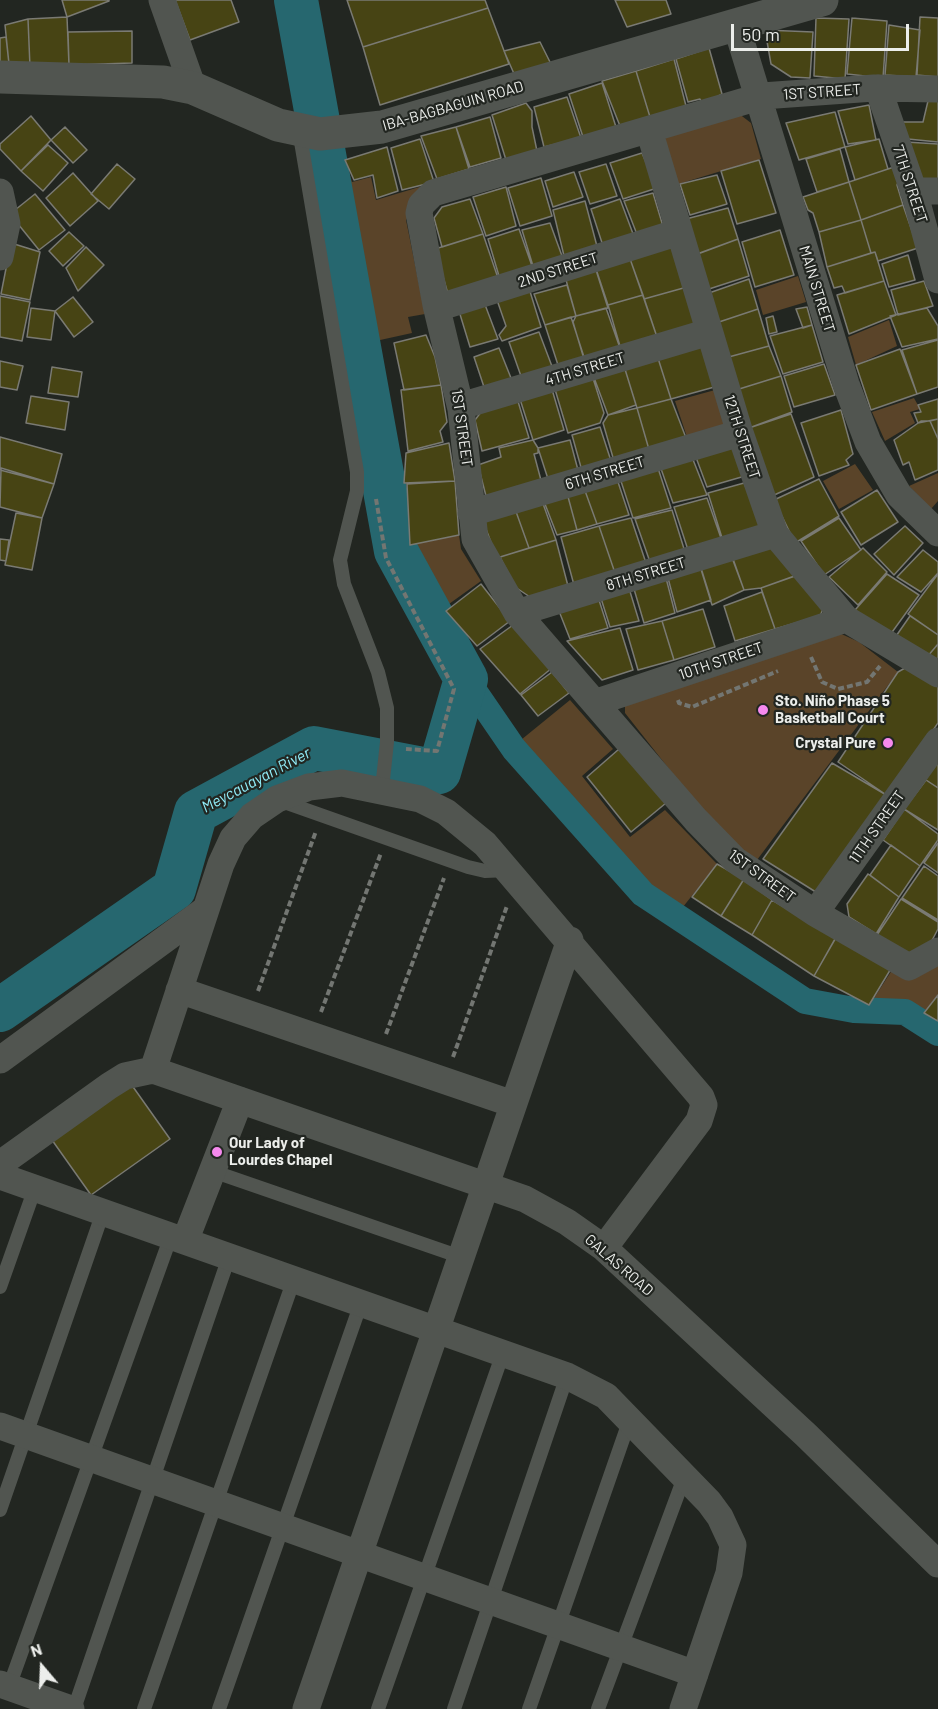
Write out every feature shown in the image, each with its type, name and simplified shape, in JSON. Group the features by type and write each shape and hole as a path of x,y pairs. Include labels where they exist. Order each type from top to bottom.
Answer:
{"street":[{"path":"162,0 193,88"},
{"name":"IBA-BAGBAGUIN ROAD","path":"0,77 163,82 193,88 278,125 320,134 382,127 809,3"},
{"name":"MAIN STREET","path":"736,25 846,384 868,442 899,495 938,533"},
{"name":"1ST STREET","path":"938,89 878,88 757,97 433,193 421,205 419,222 461,406 475,540 517,613 597,702 696,820 735,860 815,914 909,968 938,951"},
{"name":"7TH STREET","path":"878,88 926,191 938,280"},
{"name":"12TH STREET","path":"649,130 740,433 775,534 846,619 938,674"},
{"path":"0,192 7,224 0,257"},
{"name":"2ND STREET","path":"437,308 679,232"},
{"name":"4TH STREET","path":"461,406 709,332"},
{"name":"6TH STREET","path":"471,513 740,433"},
{"name":"8TH STREET","path":"517,613 775,534"},
{"name":"10TH STREET","path":"597,702 846,619"},
{"name":"11TH STREET","path":"815,914 938,741"},
{"path":"0,1164 125,1076 153,1070 205,910 233,838 252,816 277,799 309,787 382,782 446,812 485,843 696,1088 704,1105 699,1121 604,1248"},
{"path":"0,1060 205,910"},
{"path":"306,1709 570,940"},
{"path":"179,990 513,1104"},
{"name":"GALAS ROAD","path":"153,1070 525,1199 567,1222 604,1248 831,1458 938,1564"},
{"path":"178,1238 212,1171 240,1100"},
{"path":"0,1176 567,1376 606,1396 685,1475 720,1517 733,1545 729,1573 683,1709"},
{"path":"0,1426 695,1674"},
{"path":"4,1685 72,1709"}],"lane":[{"path":"300,130 357,472 357,490 340,560 344,584 383,689 388,717 382,782"},
{"path":"277,799 450,862 485,871 513,874"},
{"path":"468,867 485,843"},
{"path":"212,1171 461,1257"},
{"path":"0,1287 35,1188"},
{"path":"0,1510 103,1212"},
{"path":"4,1685 178,1238"},
{"path":"72,1709 229,1257"},
{"path":"144,1709 294,1279"},
{"path":"219,1709 361,1303"},
{"path":"378,1709 503,1353"},
{"path":"454,1709 567,1376"},
{"path":"529,1709 630,1419"},
{"path":"598,1709 685,1475"}],"path":[{"path":"374,488 386,558 454,689 437,751 406,747 405,752"},
{"path":"811,657 822,682 838,689 867,682 886,658"},
{"path":"250,1014 322,815"},
{"path":"313,1035 386,838"},
{"path":"377,1057 450,862"},
{"path":"444,1080 513,874"}],"shaded area":[{"path":"738,113 751,123 761,159 675,185 662,136"},
{"path":"328,155 344,156 352,182 371,177 376,200 426,185 406,220 425,314 408,317 412,333 362,344"},
{"path":"798,276 806,302 763,315 756,290"},
{"path":"889,320 897,346 856,365 848,337"},
{"path":"715,390 730,429 688,440 675,401"},
{"path":"914,398 920,409 910,412 915,423 885,441 872,412"},
{"path":"855,464 873,490 839,509 823,481"},
{"path":"938,473 938,501 931,509 909,486"},
{"path":"459,535 461,549 481,581 442,609 417,581 404,546"},
{"path":"837,632 859,642 898,672 757,860 740,851 703,812 625,713 625,705"},
{"path":"570,700 613,749 582,776 630,837 665,810 717,864 679,912 645,890 516,744"},
{"path":"938,960 938,995 920,1018 905,1010 869,1006 894,967"}],"building":[{"path":"62,0 109,0 109,1 67,17"},
{"path":"175,0 231,0 239,22 190,40"},
{"path":"347,0 485,0 488,8 363,47"},
{"path":"615,0 666,0 671,14 627,27"},
{"path":"488,8 509,64 380,105 363,47"},
{"path":"67,17 69,65 30,67 28,19"},
{"path":"920,17 938,18 938,77 917,75"},
{"path":"816,18 849,19 845,79 814,76"},
{"path":"852,18 887,21 883,78 847,74"},
{"path":"28,19 30,67 9,64 5,25"},
{"path":"889,25 920,30 916,77 885,75"},
{"path":"765,30 813,32 810,78 791,77 771,64"},
{"path":"132,31 132,63 69,65 68,32"},
{"path":"6,37 9,64 0,65 0,38"},
{"path":"540,42 551,64 515,76 504,51"},
{"path":"709,48 722,94 703,105 700,99 688,102 676,59"},
{"path":"674,59 686,106 650,117 636,71"},
{"path":"636,71 650,117 620,126 602,81"},
{"path":"602,83 616,127 583,137 569,94"},
{"path":"567,97 581,138 544,147 534,107"},
{"path":"928,101 938,101 938,142 908,139 902,122 923,122"},
{"path":"526,103 532,111 532,127 537,151 506,160 492,115"},
{"path":"869,105 876,140 848,144 838,111"},
{"path":"835,112 845,147 799,160 786,123"},
{"path":"31,116 51,140 21,171 0,149 0,144"},
{"path":"490,117 501,158 470,167 456,127"},
{"path":"65,127 87,150 73,163 51,140"},
{"path":"456,127 469,169 437,179 421,136"},
{"path":"420,139 434,182 402,190 391,148"},
{"path":"879,139 888,169 855,180 845,147"},
{"path":"906,142 938,144 938,180 920,182"},
{"path":"48,145 68,163 43,191 21,171"},
{"path":"387,147 398,191 377,198 373,175 354,180 345,160"},
{"path":"840,149 849,182 817,192 806,159"},
{"path":"642,153 657,188 623,199 610,163"},
{"path":"759,160 776,213 737,224 721,171"},
{"path":"117,164 135,179 109,209 91,194"},
{"path":"606,164 617,196 590,204 579,172"},
{"path":"894,167 899,180 897,185 903,205 861,220 849,182"},
{"path":"574,172 583,197 553,207 545,181"},
{"path":"73,173 98,201 70,226 46,198"},
{"path":"717,175 727,204 690,215 680,184"},
{"path":"541,178 552,216 520,226 508,188"},
{"path":"849,182 861,220 819,232 813,213 808,210 803,197"},
{"path":"506,187 516,226 486,236 473,197"},
{"path":"653,193 662,223 660,228 638,237 624,201"},
{"path":"35,194 65,230 39,250 10,214"},
{"path":"470,199 483,234 442,247 434,218 442,207"},
{"path":"620,199 635,239 604,249 591,209"},
{"path":"585,201 598,250 565,260 553,210"},
{"path":"903,205 918,248 878,261 875,252 871,253 861,220"},
{"path":"728,208 738,239 697,254 686,219"},
{"path":"861,220 871,253 827,267 819,232"},
{"path":"550,223 562,256 533,266 522,230"},
{"path":"519,229 532,266 499,276 488,239"},
{"path":"780,230 794,275 755,287 742,242"},
{"path":"69,232 84,246 63,266 49,251"},
{"path":"483,234 499,281 448,294 435,249"},
{"path":"738,239 749,276 706,290 695,255"},
{"path":"670,240 687,287 644,299 628,253"},
{"path":"11,243 40,252 30,300 1,294"},
{"path":"86,247 104,265 78,291 66,268"},
{"path":"875,252 884,281 845,293 842,286 834,288 827,267"},
{"path":"908,255 915,280 889,287 882,264"},
{"path":"629,256 643,295 608,305 595,266"},
{"path":"596,270 608,308 576,316 566,280"},
{"path":"749,279 758,309 719,322 709,293"},
{"path":"884,281 896,315 849,334 837,295"},
{"path":"924,281 933,306 898,315 891,290"},
{"path":"528,285 541,327 502,341 499,335 506,326 497,300"},
{"path":"567,285 576,316 545,325 534,294"},
{"path":"687,287 700,331 659,343 644,299"},
{"path":"643,295 659,343 622,353 608,305"},
{"path":"0,296 30,302 22,341 0,337"},
{"path":"73,297 93,322 74,337 55,311"},
{"path":"484,302 498,339 470,347 459,311"},
{"path":"807,307 812,325 803,328 796,309"},
{"path":"31,308 55,311 51,340 27,337"},
{"path":"606,308 620,348 584,359 573,322 576,316"},
{"path":"927,308 938,326 938,339 902,347 890,316"},
{"path":"758,309 769,346 725,358 716,323"},
{"path":"773,316 777,332 769,334 766,318"},
{"path":"571,317 584,357 558,365 545,325"},
{"path":"812,325 823,362 783,374 770,336"},
{"path":"539,332 553,369 522,379 509,342"},
{"path":"426,335 435,357 441,385 404,390 394,343"},
{"path":"696,340 707,350 718,386 671,399 656,352"},
{"path":"938,340 938,387 917,394 902,350"},
{"path":"769,346 781,376 736,390 725,358"},
{"path":"499,348 513,383 486,393 474,357"},
{"path":"900,349 917,394 871,410 856,365"},
{"path":"657,355 671,399 637,408 624,366"},
{"path":"0,361 23,366 17,390 0,387"},
{"path":"824,364 835,395 794,407 784,376"},
{"path":"624,366 636,405 608,415 593,375"},
{"path":"52,367 82,372 78,397 48,393"},
{"path":"592,375 604,413 600,423 568,433 554,386"},
{"path":"781,376 792,412 749,428 736,390"},
{"path":"441,385 447,422 440,431 443,442 408,451 401,390"},
{"path":"551,386 564,430 533,440 519,396"},
{"path":"31,396 69,402 65,430 26,423"},
{"path":"517,398 529,438 482,451 475,420 487,404"},
{"path":"671,399 688,443 650,453 637,408"},
{"path":"938,399 938,419 918,423 914,413 921,412 918,405"},
{"path":"637,408 650,453 614,461 603,423 608,415"},
{"path":"841,410 853,454 846,460 849,465 819,476 801,423"},
{"path":"791,414 814,477 772,496 749,428"},
{"path":"938,419 938,439 930,421"},
{"path":"921,421 930,421 938,439 938,470 915,480 909,462 903,465 894,440"},
{"path":"600,427 612,464 582,471 572,435"},
{"path":"0,437 62,454 54,484 0,470"},
{"path":"533,440 538,448 538,453 534,454 542,484 486,496 478,465 501,457 499,448"},
{"path":"570,440 578,470 548,479 538,448"},
{"path":"449,443 455,481 404,483 406,453"},
{"path":"725,443 736,450 745,476 707,487 694,452"},
{"path":"690,452 707,495 673,503 659,463"},
{"path":"656,462 671,508 633,518 618,472"},
{"path":"1,468 54,484 42,518 0,507"},
{"path":"615,473 629,515 597,524 584,488"},
{"path":"819,479 839,516 795,543 774,500"},
{"path":"455,481 459,535 410,545 407,484"},
{"path":"744,483 763,526 723,541 708,493"},
{"path":"584,488 597,524 577,530 567,493"},
{"path":"877,490 898,522 861,545 841,512"},
{"path":"567,493 577,530 557,535 543,499"},
{"path":"541,498 556,540 529,548 514,506"},
{"path":"707,498 722,541 688,550 674,507"},
{"path":"514,506 529,548 497,558 481,516"},
{"path":"672,510 685,552 650,562 635,519"},
{"path":"16,513 42,518 32,570 5,565"},
{"path":"631,518 646,563 615,573 599,526"},
{"path":"839,518 861,550 824,575 801,541"},
{"path":"599,526 615,573 574,585 561,537"},
{"path":"905,526 923,543 894,575 874,554"},
{"path":"0,539 9,540 6,561 0,560"},
{"path":"556,540 568,586 530,597 515,587 500,557"},
{"path":"778,546 795,576 761,588 744,590 731,555"},
{"path":"863,548 887,572 858,605 829,577"},
{"path":"923,550 938,562 938,573 921,592 897,577"},
{"path":"732,556 744,590 712,605 700,566"},
{"path":"701,568 711,600 677,612 668,578"},
{"path":"800,574 823,609 820,616 775,629 761,588"},
{"path":"887,574 919,595 890,635 855,610"},
{"path":"938,574 938,635 908,614"},
{"path":"666,578 675,613 644,623 634,589"},
{"path":"481,584 510,621 477,646 446,611"},
{"path":"628,585 639,621 610,627 599,592"},
{"path":"762,592 775,629 735,641 724,606"},
{"path":"597,594 608,628 570,639 557,606"},
{"path":"703,609 715,647 674,660 662,621"},
{"path":"910,616 938,635 938,644 927,657 894,639"},
{"path":"662,621 674,660 638,670 626,629"},
{"path":"513,625 552,668 520,694 480,649"},
{"path":"620,628 633,670 602,680 567,641"},
{"path":"938,644 938,663 927,657"},
{"name":"Crystal Pure","path":"905,668 938,685 938,723 888,796 838,762 898,672"},
{"path":"552,672 569,693 538,716 521,695"},
{"path":"619,749 666,803 631,832 587,777"},
{"path":"938,759 938,788 923,778"},
{"path":"832,763 888,796 819,894 763,859"},
{"path":"926,780 938,788 938,830 904,809"},
{"path":"904,809 938,834 938,840 920,866 883,840"},
{"path":"938,843 938,873 924,863"},
{"path":"891,845 920,866 899,897 870,875"},
{"path":"717,864 744,879 721,916 692,897"},
{"path":"924,866 938,876 938,920 902,898"},
{"path":"868,874 899,897 876,934 849,917 847,904"},
{"path":"744,879 772,900 752,935 721,916"},
{"path":"901,899 938,922 938,929 927,950 910,955 877,935"},
{"path":"772,900 836,937 814,976 752,935"},
{"path":"837,936 892,967 869,1005 814,976"},
{"path":"938,995 938,1021 924,1013"},
{"path":"131,1084 170,1139 91,1195 52,1140"}],"waterway":[{"name":"Meycauayan River","path":"0,1010 174,889 196,812 314,748 439,772 466,679 396,551 296,0"},
{"path":"466,679 514,749 643,894 805,1001 854,1010 905,1012 938,1033"}],"place":[{"name":"Sto. Niño Phase 5 Basketball Court","path":"763,710"},
{"name":"Crystal Pure","path":"888,743"},
{"name":"Our Lady of Lourdes Chapel","path":"217,1152"}]}
